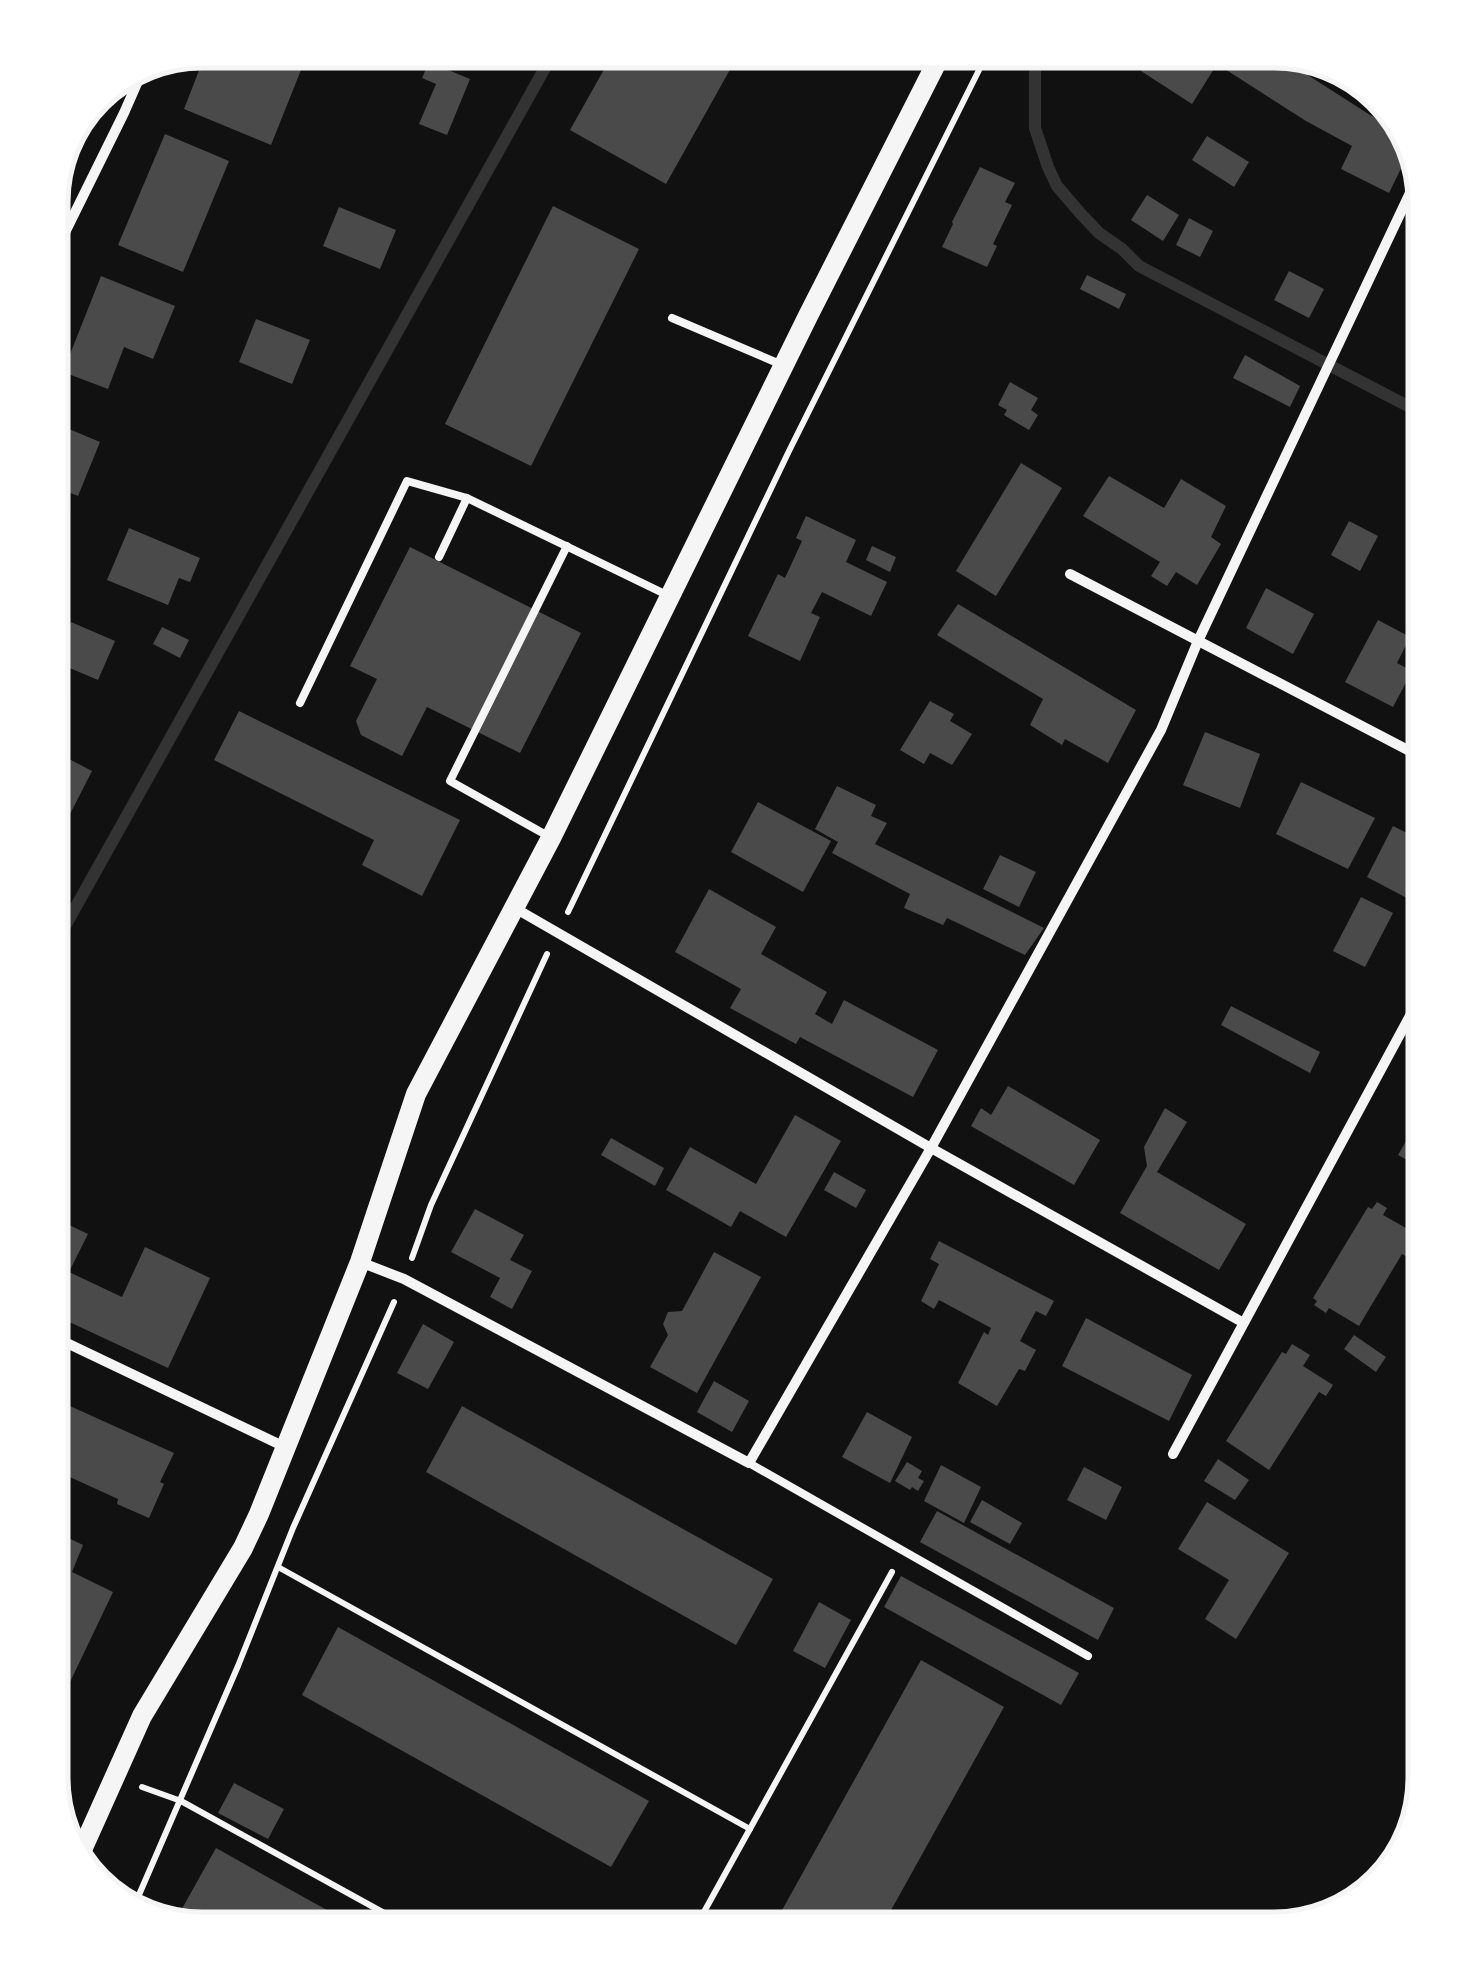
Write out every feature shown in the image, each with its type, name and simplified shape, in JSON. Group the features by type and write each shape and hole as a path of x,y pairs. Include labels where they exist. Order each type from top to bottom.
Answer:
{"main road":[{"path":"85,1843 142,1716 242,1548 360,1262 416,1094 552,838 933,68"}],"street":[{"path":"68,226 137,84"},
{"path":"360,1262 404,1279 749,1463 931,1148 1162,730 1198,641 1408,198"},
{"path":"1070,574 1408,750"},
{"path":"514,908 1242,1322"},
{"path":"1173,1454 1408,1019"},
{"path":"67,1343 286,1448"}],"lane":[{"path":"672,318 784,366"},
{"path":"300,702 407,481 467,498 671,597"},
{"path":"439,557 467,498"},
{"path":"552,838 450,781 567,546"},
{"path":"749,1463 1088,1656"}],"path":[{"path":"138,1897 404,1279 446,1172 789,451 980,68"},
{"path":"704,1912 903,1552"},
{"path":"278,1567 750,1829"},
{"path":"113,1778 182,1800 383,1912"}],"building":[{"path":"200,67 302,67 271,145 184,109"},
{"path":"427,67 442,67 470,79 447,135 419,124 436,84 422,78"},
{"path":"605,67 731,67 666,184 570,130"},
{"path":"1143,68 1215,68 1192,104 1141,71"},
{"path":"1223,68 1300,70 1379,120 1402,165 1389,193 1341,169 1352,146"},
{"path":"165,134 229,161 183,272 118,245"},
{"path":"1207,136 1249,162 1234,187 1192,160"},
{"path":"980,167 1015,183 1005,202 1012,205 993,244 997,246 987,267 942,247"},
{"path":"1147,195 1179,215 1163,241 1131,220"},
{"path":"553,206 639,249 531,466 445,424"},
{"path":"339,207 396,230 380,269 323,246"},
{"path":"1189,218 1213,231 1200,257 1176,245"},
{"path":"1289,271 1324,289 1309,318 1274,300"},
{"path":"1087,275 1126,294 1119,309 1080,289"},
{"path":"101,276 175,306 153,359 124,347 108,389 68,374 68,360"},
{"path":"256,319 310,340 292,384 239,362"},
{"path":"1245,355 1300,386 1290,407 1233,378"},
{"path":"1010,382 1038,398 1031,410 1038,415 1029,430 1004,415 1007,410 998,405"},
{"path":"68,428 100,442 78,496 68,492"},
{"path":"1021,463 1062,488 996,596 956,571"},
{"path":"1109,476 1164,508 1181,479 1226,506 1211,537 1221,544 1197,585 1176,572 1167,586 1151,576 1160,562 1083,516"},
{"path":"806,516 856,540 846,562 887,582 871,616 822,592 811,613 820,617 800,661 748,636 778,574 785,578 802,541 796,538"},
{"path":"1349,521 1378,536 1360,571 1331,555"},
{"path":"129,528 200,558 190,582 179,578 168,605 107,580"},
{"path":"872,546 896,557 890,572 866,560"},
{"path":"410,547 581,633 520,753 427,707 402,756 361,735 356,721 377,679 350,666"},
{"path":"1266,588 1314,614 1293,654 1246,628"},
{"path":"958,604 1136,710 1108,763 1065,739 1062,745 1030,725 1043,699 937,635"},
{"path":"1378,620 1408,636 1397,663 1408,669 1408,679 1393,707 1345,682"},
{"path":"71,622 115,641 98,680 68,667"},
{"path":"162,627 189,640 180,658 153,644"},
{"path":"930,701 954,714 950,721 972,734 952,765 930,753 924,764 900,750"},
{"path":"239,711 460,820 422,896 362,865 374,840 214,760"},
{"path":"1205,732 1260,754 1240,808 1183,785"},
{"path":"68,758 92,771 68,818"},
{"path":"1301,782 1375,818 1348,869 1276,834"},
{"path":"837,786 876,805 871,816 887,823 875,844 1044,928 1025,955 947,918 943,925 904,908 910,894 832,853 838,842 815,829"},
{"path":"758,802 831,841 803,892 731,852"},
{"path":"1393,826 1408,834 1408,899 1367,877"},
{"path":"1000,855 1036,872 1019,907 983,889"},
{"path":"709,889 776,927 761,954 827,992 815,1014 832,1024 844,1000 938,1050 913,1097 800,1037 796,1044 730,1008 741,989 675,952"},
{"path":"1361,897 1393,913 1365,967 1333,951"},
{"path":"1231,1006 1320,1052 1310,1073 1221,1025"},
{"path":"1008,1086 1100,1140 1074,1185 971,1126 981,1108 991,1115"},
{"path":"1165,1108 1187,1122 1157,1172 1246,1224 1219,1270 1120,1213 1147,1166 1144,1147"},
{"path":"795,1115 841,1141 786,1237 740,1211 731,1227 666,1190 690,1147 756,1184"},
{"path":"611,1138 664,1168 655,1186 601,1155"},
{"path":"1408,1138 1408,1161 1398,1155"},
{"path":"834,1172 866,1190 856,1208 824,1190"},
{"path":"1377,1202 1387,1208 1383,1215 1408,1229 1408,1257 1402,1254 1359,1326 1329,1308 1326,1313 1314,1305 1317,1301 1313,1298 1368,1207 1372,1209"},
{"path":"475,1209 524,1235 510,1260 532,1271 512,1309 490,1297 500,1278 451,1252"},
{"path":"67,1224 88,1234 69,1272 122,1297 145,1247 210,1278 168,1368 67,1321"},
{"path":"939,1241 1054,1301 1046,1316 1036,1311 1020,1341 1036,1350 1025,1371 1019,1369 997,1406 958,1383 984,1332 988,1335 991,1328 939,1300 934,1309 921,1301 939,1264 930,1259"},
{"path":"714,1252 761,1277 697,1393 650,1367 668,1335 663,1324 668,1312 682,1311"},
{"path":"1086,1318 1192,1375 1169,1421 1062,1366"},
{"path":"423,1324 454,1342 428,1389 397,1373"},
{"path":"1354,1335 1386,1357 1376,1372 1344,1349"},
{"path":"1292,1344 1310,1355 1303,1366 1333,1385 1326,1396 1319,1392 1269,1470 1226,1441 1282,1352 1286,1354"},
{"path":"714,1381 749,1401 732,1432 697,1412"},
{"path":"67,1405 174,1453 149,1518 117,1504 118,1499 67,1476"},
{"path":"462,1406 773,1579 736,1645 426,1472"},
{"path":"867,1412 912,1437 890,1483 842,1457"},
{"path":"1218,1459 1249,1480 1235,1500 1204,1481"},
{"path":"907,1462 922,1471 918,1478 924,1481 918,1491 895,1481"},
{"path":"941,1465 981,1487 964,1523 924,1501"},
{"path":"1084,1467 1122,1487 1106,1520 1067,1500"},
{"path":"982,1500 1022,1523 1010,1544 970,1522"},
{"path":"1207,1502 1289,1553 1236,1639 1205,1619 1229,1580 1178,1549"},
{"path":"937,1511 1114,1608 1098,1640 920,1542"},
{"path":"67,1537 83,1545 72,1572 113,1592 67,1688"},
{"path":"901,1576 1079,1673 1061,1705 884,1607"},
{"path":"819,1602 851,1620 825,1668 793,1651"},
{"path":"338,1627 649,1801 611,1867 302,1695"},
{"path":"921,1660 1004,1707 890,1912 781,1912"},
{"path":"234,1783 284,1809 268,1839 218,1813"},
{"path":"216,1848 331,1912 202,1912 181,1910"}],"waterway":[{"path":"68,922 545,67"},
{"path":"1035,68 1035,128 1048,167 1057,186 1099,233 1139,266 1408,406"}]}
